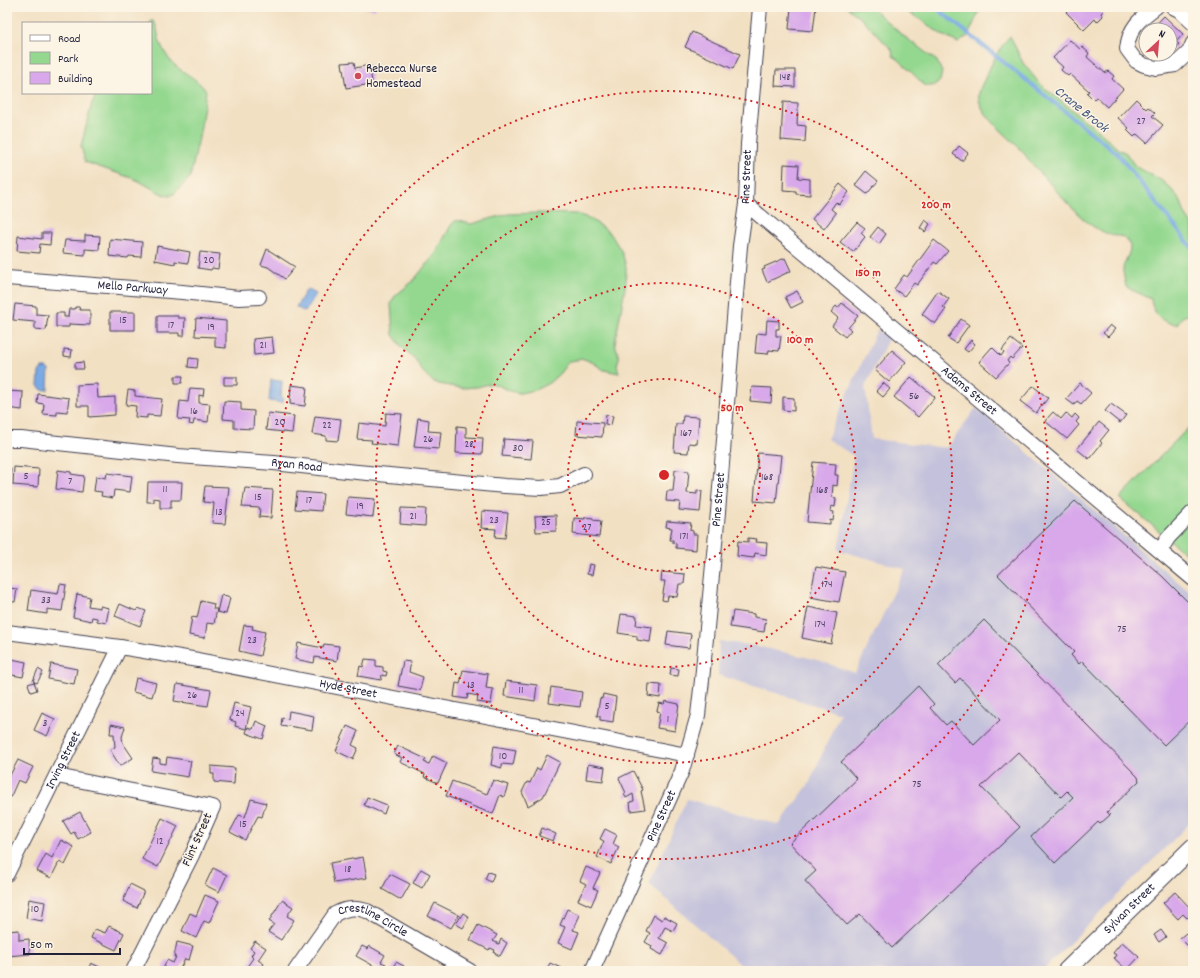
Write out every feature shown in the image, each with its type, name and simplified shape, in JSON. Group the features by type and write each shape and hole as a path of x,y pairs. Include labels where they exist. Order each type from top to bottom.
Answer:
{"main road":[{"name":"Sylvan Street","path":"1066,971 1193,847"}],"street":[{"name":"Pine Street","path":"592,971 682,771 698,715 719,497 740,246 746,204 748,144 760,7"},
{"path":"1156,7 1134,26 1128,39 1127,49 1130,54 1136,61 1156,68 1175,65 1192,50"},
{"path":"1173,7 1179,10 1193,23"},
{"name":"Adams Street","path":"746,204 1193,579"},
{"name":"Mello Parkway","path":"7,278 239,298 259,297"},
{"name":"Ryan Road","path":"7,439 21,439 178,456 274,463 505,486 541,488 560,486 584,474"},
{"path":"1160,551 1168,538 1193,512"},
{"name":"Hyde Street","path":"7,632 120,647 198,660 687,755"},
{"name":"Irving Street","path":"7,874 120,647"},
{"name":"Flint Street","path":"56,776 213,807 192,855 133,971"},
{"name":"Crestline Circle","path":"296,971 335,914 352,908 360,908 367,911 470,971"}],"shaded area":[{"path":"877,330 889,337 865,387 872,439 947,448 976,408 1193,595 1193,820 1042,971 748,971 649,884 687,799 779,825 809,784 840,713 718,675 719,641 756,646 814,659 855,673 905,569 838,550 854,456 827,439"}],"green space":[{"path":"847,7 873,7 874,10 901,34 937,61 942,72 940,81 932,86 923,84 898,59 893,56 892,50 865,22"},
{"path":"899,7 981,7 968,36 958,43 942,35"},
{"path":"152,20 154,22 161,44 173,64 198,82 206,91 200,133 190,178 170,196 162,194 137,180 85,162 81,146 92,103 96,94 152,94 152,22 151,22"},
{"path":"1010,36 1023,63 1040,84 1118,149 1126,153 1135,166 1161,180 1174,192 1181,202 1185,214 1193,226 1193,320 1187,315 1182,317 1177,324 1172,324 1162,320 1153,309 1151,299 1126,287 1123,269 1130,249 1127,240 1123,237 1104,232 1085,221 1029,161 1017,145 990,119 983,110 979,101 980,89 996,55"},
{"path":"508,214 577,214 591,219 610,233 622,252 626,267 626,283 615,343 619,358 617,365 619,373 604,370 592,362 584,359 569,361 560,373 549,383 535,390 520,393 513,392 492,383 477,387 462,388 439,384 432,381 421,370 416,360 402,347 393,335 391,304 394,297 412,282 436,253 451,225 456,220 471,224"},
{"path":"1193,423 1193,560 1120,498"}],"water":[{"path":"307,289 316,294 305,312 296,307"},
{"path":"42,368 47,368 49,370 48,390 42,390 38,386 39,372"},
{"path":"271,380 282,381 281,397 283,398 283,403 269,401"}],"building":[{"path":"361,7 376,7 375,10"},
{"path":"791,7 816,7 813,31 789,29"},
{"path":"1071,7 1107,7 1101,13 1103,16 1097,22 1095,19 1084,30 1066,12"},
{"path":"1164,16 1170,22 1158,22"},
{"path":"1178,29 1183,34 1178,40"},
{"path":"692,32 740,54 733,69 685,47"},
{"path":"1070,40 1080,49 1082,47 1089,53 1087,57 1105,73 1108,71 1114,76 1112,79 1123,89 1107,107 1096,97 1094,100 1087,93 1089,91 1070,74 1068,76 1061,70 1063,67 1053,58"},
{"name":"Rebecca Nurse Homestead","path":"354,62 355,68 370,65 372,84 346,88 342,63"},
{"path":"776,70 795,70 795,87 775,86"},
{"path":"1136,99 1146,109 1148,107 1155,113 1152,116 1163,125 1147,143 1137,134 1134,137 1127,130 1129,128 1118,118"},
{"path":"783,102 798,103 797,125 806,126 805,142 781,140"},
{"path":"959,146 968,153 962,161 953,154"},
{"path":"784,164 799,165 798,178 810,179 810,195 796,194 796,191 783,190"},
{"path":"866,171 878,181 867,194 855,185"},
{"path":"840,184 849,192 839,205 836,202 831,209 836,213 824,229 812,219"},
{"path":"925,220 930,224 925,232 920,228"},
{"path":"857,222 865,228 861,233 865,237 853,252 840,242"},
{"path":"878,227 886,234 879,244 870,237"},
{"path":"42,233 51,233 50,245 40,244 39,253 17,251 18,236 42,239"},
{"path":"85,235 100,236 99,250 85,249 85,255 63,253 65,240 85,241"},
{"path":"110,239 142,242 141,257 129,256 128,258 109,256"},
{"path":"934,240 948,251 937,264 934,262 917,285 914,283 904,296 894,289 904,275 907,277"},
{"path":"157,246 190,252 188,263 175,261 175,264 155,260"},
{"path":"267,249 295,267 285,279 268,267 261,265"},
{"path":"200,252 220,254 218,269 212,268 211,270 198,268"},
{"path":"785,258 791,271 767,282 762,270 765,269 764,267"},
{"path":"797,291 803,302 791,308 785,297"},
{"path":"938,291 949,299 943,307 946,309 935,324 922,314"},
{"path":"842,303 858,316 848,328 851,330 845,337 832,326 838,318 831,312 836,306 838,308"},
{"path":"15,304 36,306 36,314 48,315 46,330 35,329 35,322 13,320"},
{"path":"75,307 79,307 80,310 90,310 90,325 69,324 69,327 56,327 56,313 64,313 64,317 68,317 69,309 75,309"},
{"path":"110,312 135,312 135,330 110,330"},
{"path":"157,316 178,316 178,318 185,318 184,336 179,336 179,333 157,333"},
{"path":"196,318 226,321 226,348 215,347 215,337 195,336"},
{"path":"961,319 969,325 956,343 948,338"},
{"path":"767,320 779,321 779,329 776,329 776,336 781,336 779,351 769,350 768,354 755,353 757,333 766,334"},
{"path":"1110,325 1115,329 1108,337 1103,333"},
{"path":"272,337 274,353 254,355 253,339"},
{"path":"1011,339 1022,348 1012,359 1010,357 1007,361 1009,363 996,377 979,362 992,347 1001,356 1004,352 1002,350"},
{"path":"971,340 975,344 968,352 964,349"},
{"path":"64,349 72,350 71,357 64,356"},
{"path":"892,350 906,362 889,382 875,370"},
{"path":"189,358 198,359 197,368 188,367"},
{"path":"83,362 84,369 75,369 75,363"},
{"path":"175,376 183,376 182,383 175,383"},
{"path":"224,377 237,377 237,385 224,385"},
{"path":"911,377 935,397 918,417 894,397"},
{"path":"883,383 890,389 883,397 876,391"},
{"path":"1080,383 1091,393 1081,404 1077,401 1074,405 1066,399"},
{"path":"97,384 98,398 115,397 115,415 89,417 89,406 77,406 77,385"},
{"path":"291,385 307,387 305,406 290,404"},
{"path":"1033,386 1048,398 1036,413 1020,401"},
{"path":"752,387 772,388 771,403 750,401"},
{"path":"190,388 204,389 203,396 199,395 199,403 210,404 208,422 194,420 193,425 189,424 190,420 178,419 180,401 188,402"},
{"path":"128,390 135,391 135,396 162,399 160,416 147,415 147,418 135,417 136,406 126,405"},
{"path":"7,391 23,392 22,410 7,408"},
{"path":"38,394 69,398 67,412 57,411 57,415 43,414 44,404 37,403"},
{"path":"783,397 794,398 794,411 783,410"},
{"path":"224,401 241,402 241,410 254,411 253,429 234,428 234,420 223,419"},
{"path":"1111,404 1126,415 1120,423 1105,411"},
{"path":"1053,412 1061,419 1066,413 1072,418 1075,414 1079,418 1076,422 1079,425 1067,439 1045,421"},
{"path":"268,413 294,416 292,433 266,430"},
{"path":"386,413 402,414 398,446 371,443 372,440 357,439 359,423 385,426"},
{"path":"606,415 613,416 611,425 605,424"},
{"path":"315,416 341,419 338,441 326,440 326,436 312,434"},
{"path":"683,416 699,417 697,444 689,443 688,453 674,452 676,424 682,424"},
{"path":"418,418 429,420 428,431 441,432 439,449 414,447"},
{"path":"577,421 603,423 602,437 576,435"},
{"path":"1099,422 1109,430 1100,441 1102,443 1089,459 1077,449"},
{"path":"457,426 466,427 466,437 483,438 482,454 456,453"},
{"path":"504,439 533,441 531,459 502,456"},
{"path":"758,453 781,455 776,503 754,501"},
{"path":"813,462 836,464 835,475 838,475 837,486 833,485 832,497 836,498 835,507 831,506 830,511 834,512 833,521 830,520 830,524 807,522"},
{"path":"14,467 39,469 38,487 13,485"},
{"path":"7,468 11,468 10,485 7,485"},
{"path":"58,470 84,476 82,492 56,489"},
{"path":"675,470 689,471 687,493 697,494 697,490 702,491 700,512 679,510 680,502 666,501 667,491 673,491"},
{"path":"107,473 132,476 130,492 114,490 113,498 101,496 102,492 94,491 96,476 106,478"},
{"path":"148,482 182,482 181,500 171,500 171,508 160,508 160,499 154,498 154,502 147,502"},
{"path":"205,486 229,487 225,524 212,523 214,503 203,502"},
{"path":"245,488 273,490 271,518 259,517 260,508 242,507"},
{"path":"297,492 323,494 321,511 295,509"},
{"path":"348,497 375,499 373,517 346,514"},
{"path":"1075,501 1162,576 1193,607 1193,717 1164,745 1082,661 1079,664 1071,655 1074,652 998,575"},
{"path":"401,508 426,509 425,526 400,524"},
{"path":"482,511 508,513 505,538 495,537 496,529 481,528"},
{"path":"556,515 556,531 536,532 535,516"},
{"path":"585,517 601,521 599,537 573,534 574,518 585,519"},
{"path":"667,521 691,523 690,530 693,531 693,534 697,534 696,550 676,548 676,544 673,543 673,540 670,540 672,528 666,527"},
{"path":"748,538 757,539 756,542 767,543 766,555 755,553 754,558 737,556 738,541 748,542"},
{"path":"589,564 594,565 592,575 587,574"},
{"path":"816,567 845,572 839,602 810,597"},
{"path":"662,572 685,574 684,584 679,584 677,597 668,596 667,601 662,600 665,581 661,581"},
{"path":"60,584 66,585 62,611 47,609 47,614 28,611 31,590 58,594"},
{"path":"8,588 17,589 15,602 7,601"},
{"path":"77,594 90,597 88,606 109,608 106,623 97,621 97,618 92,617 91,621 73,617"},
{"path":"221,595 230,598 226,614 217,612"},
{"path":"201,601 214,604 213,609 217,609 214,624 207,623 205,638 189,635 192,617 197,618"},
{"path":"120,604 136,611 138,608 146,611 140,626 115,616"},
{"path":"808,607 837,613 831,644 802,638"},
{"path":"733,611 754,614 754,617 766,619 764,632 730,627"},
{"path":"621,614 637,616 636,625 652,627 650,642 637,640 637,636 618,633"},
{"path":"984,620 1138,777 1139,781 1107,812 1110,815 1100,824 1098,822 1055,863 1031,837 1073,797 1067,791 1061,797 1018,752 981,787 1020,827 892,948 860,914 847,925 805,881 816,871 790,843 857,779 841,762 918,686 934,704 930,708 946,725 951,721 974,745 1000,720 960,678 955,683 938,665"},
{"path":"244,625 253,626 252,629 265,632 260,656 239,651"},
{"path":"668,631 691,634 689,648 666,645"},
{"path":"298,643 323,648 324,644 339,646 337,661 315,657 314,663 295,659"},
{"path":"7,658 26,662 23,677 7,674"},
{"path":"365,659 376,660 376,666 383,667 383,671 387,672 386,676 382,675 381,680 358,676 360,666 363,667"},
{"path":"403,661 411,662 409,672 423,677 420,690 398,686"},
{"path":"51,664 77,669 74,684 48,679"},
{"path":"671,668 679,669 678,676 670,675"},
{"path":"38,669 43,672 37,683 33,681"},
{"path":"463,670 488,674 486,688 493,689 491,704 477,702 478,696 468,694 467,699 454,697 456,683 460,684"},
{"path":"136,678 156,683 152,697 133,692"},
{"path":"506,681 537,685 535,701 504,696"},
{"path":"34,682 37,690 31,692 28,684"},
{"path":"177,684 211,690 208,706 174,701"},
{"path":"649,684 661,685 660,698 648,696"},
{"path":"551,687 582,692 580,707 549,703"},
{"path":"603,694 616,697 613,722 600,720 600,716 597,716 600,698 602,699"},
{"path":"665,701 679,704 675,731 657,728 660,712 657,711 659,703 664,704"},
{"path":"234,703 251,707 246,729 235,726 236,722 230,720"},
{"path":"289,711 314,716 312,730 281,726 282,718 288,719"},
{"path":"42,713 55,719 47,736 34,730"},
{"path":"256,721 267,726 263,739 246,733 248,727 253,729"},
{"path":"111,724 125,727 122,737 123,743 133,758 120,766 110,750 115,747 114,734 110,734"},
{"path":"347,726 358,731 352,745 358,748 353,759 336,751"},
{"path":"398,746 426,759 424,762 429,764 433,756 447,763 438,783 424,777 425,774 400,762 402,758 394,754"},
{"path":"494,746 516,750 513,765 502,764 502,768 491,765"},
{"path":"547,755 560,762 543,797 528,806 522,792 527,782 530,783 537,768 540,770"},
{"path":"167,757 191,761 188,777 151,771 153,758 160,759 160,763 166,764"},
{"path":"18,760 33,767 25,783 18,780 10,798 7,797 7,781"},
{"path":"588,764 605,767 603,781 586,779"},
{"path":"211,766 235,768 234,784 214,782 214,774 211,774"},
{"path":"633,771 643,790 641,791 645,809 631,811 630,802 634,801 633,794 626,798 624,794 626,793 619,778"},
{"path":"493,780 508,785 504,797 500,795 493,814 446,796 452,781 487,794"},
{"path":"367,797 387,805 384,814 364,805"},
{"path":"251,799 266,803 262,817 258,816 245,840 230,832 239,815 245,817"},
{"path":"80,812 91,832 78,839 74,832 71,834 63,821"},
{"path":"162,818 178,826 158,867 142,859"},
{"path":"542,828 556,834 553,841 539,836"},
{"path":"605,829 617,835 613,844 619,847 611,864 597,857 604,841 600,839"},
{"path":"61,840 74,847 65,865 59,862 51,878 37,871 46,854 52,858"},
{"path":"363,857 367,878 334,883 330,863"},
{"path":"586,867 600,873 593,888 598,890 591,906 578,900 586,884 580,881"},
{"path":"213,868 227,875 219,892 205,885"},
{"path":"421,869 430,874 422,888 413,883"},
{"path":"488,872 494,874 491,882 485,879"},
{"path":"390,874 410,884 401,900 382,889"},
{"path":"130,884 144,891 137,908 123,901"},
{"path":"1175,892 1193,911 1193,913 1187,918 1183,914 1178,919 1163,903"},
{"path":"205,895 219,901 209,923 204,921 196,938 182,931 190,913 196,916"},
{"path":"29,899 45,902 42,921 26,918"},
{"path":"282,900 293,907 287,916 294,920 281,940 268,932 274,924 269,921"},
{"path":"435,903 459,915 451,928 428,916"},
{"path":"567,909 580,915 573,930 579,932 572,949 558,943 565,927 560,925"},
{"path":"463,913 469,917 463,928 456,924"},
{"path":"654,915 662,920 664,916 677,923 673,931 665,927 659,938 668,943 662,955 651,949 652,946 645,942 650,933 646,931"},
{"path":"478,925 497,935 493,941 499,944 501,939 507,943 500,956 494,953 495,950 490,948 489,950 470,940"},
{"path":"109,926 124,933 116,950 91,938 95,929 105,933"},
{"path":"19,930 19,940 29,939 30,954 7,956 7,931"},
{"path":"1161,930 1166,937 1159,942 1154,935"},
{"path":"1186,933 1193,940 1192,950 1180,938"},
{"path":"255,941 266,948 258,960 264,964 260,971 244,971 253,958 251,956 254,951 250,948"},
{"path":"177,942 193,946 189,960 185,959 179,971 162,971 167,960 173,963 176,957 174,957"},
{"path":"1122,942 1139,957 1127,970 1114,958 1116,955 1113,953"},
{"path":"362,946 368,949 369,946 385,955 381,962 386,964 383,971 356,956"},
{"path":"396,962 404,966 403,968 408,971 391,971"},
{"path":"91,963 108,971 87,971"},
{"path":"550,963 563,969 563,971 546,971"}],"waterway":[{"name":"Crane Brook","path":"935,7 1117,153 1193,249"}],"place":[{"name":"Rebecca Nurse Homestead","path":"358,76"}]}
